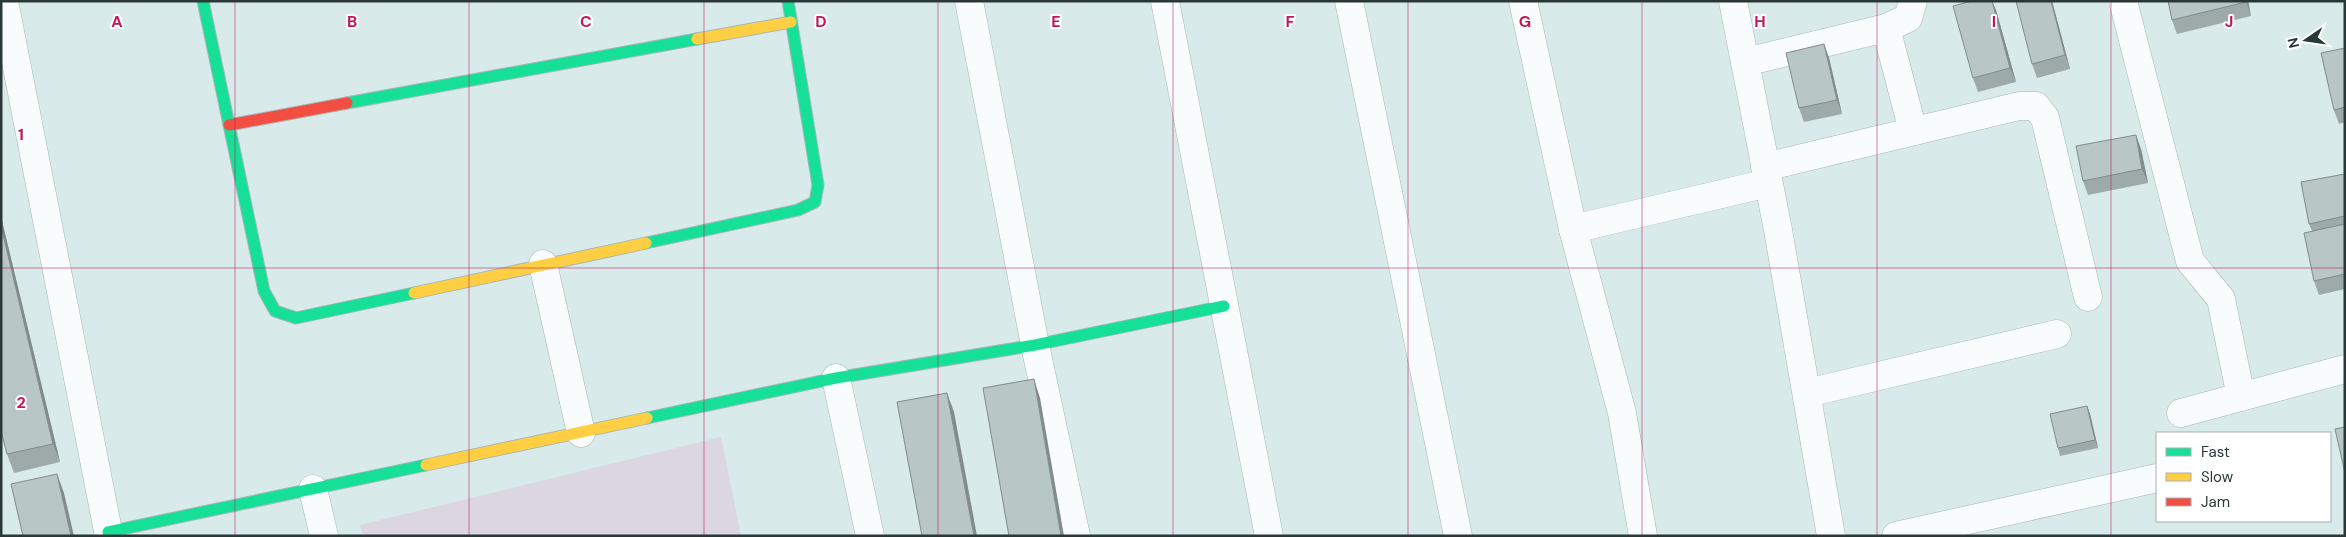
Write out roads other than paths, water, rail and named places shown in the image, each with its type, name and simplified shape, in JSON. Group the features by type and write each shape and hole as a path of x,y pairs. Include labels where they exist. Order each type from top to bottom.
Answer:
{"street":[{"path":"4,1 108,534 836,378 1036,345 1224,306"},
{"path":"203,1 264,291 276,311 296,318 798,210 815,202 818,185 788,1"},
{"path":"969,1 1036,345 1076,536"},
{"path":"1165,1 1269,536"},
{"path":"1349,1 1458,536"},
{"path":"1523,1 1573,229 1622,413 1644,536"},
{"path":"1733,1 1767,175 1832,536"},
{"path":"1745,62 1886,28 1908,18 1913,1"},
{"path":"2123,1 2190,261 2221,299 2241,397"},
{"path":"229,125 791,22"},
{"path":"1886,28 1913,131"},
{"path":"1573,229 1767,175 1913,131 2019,106 2036,106 2045,118 2088,296"},
{"path":"543,264 580,432"},
{"path":"1807,393 2057,334"},
{"path":"2181,414 2345,369"},
{"path":"836,378 870,536"},
{"path":"1896,536 2156,478"},
{"path":"313,489 324,536"}]}
